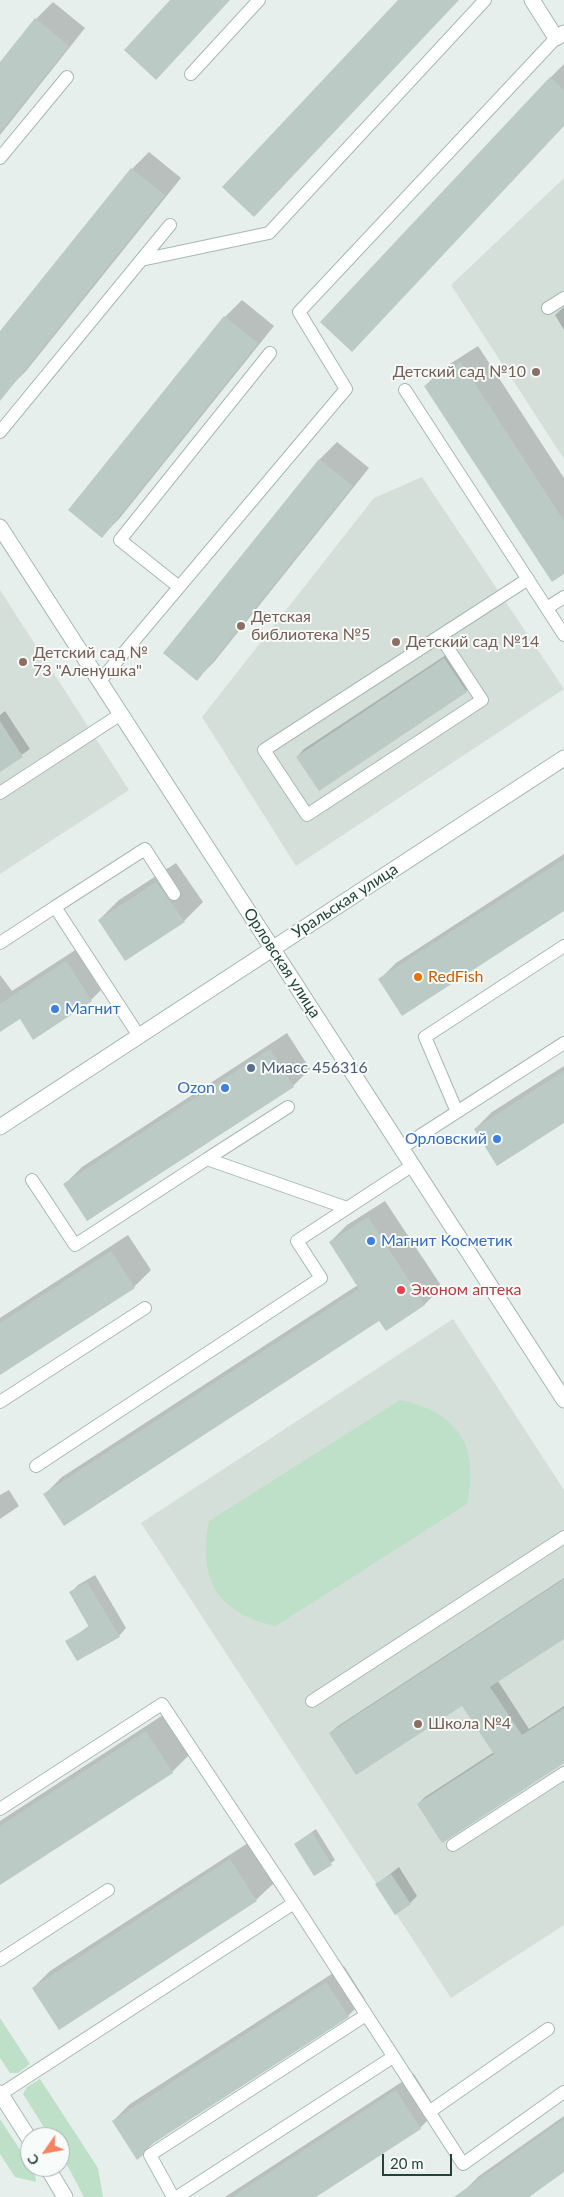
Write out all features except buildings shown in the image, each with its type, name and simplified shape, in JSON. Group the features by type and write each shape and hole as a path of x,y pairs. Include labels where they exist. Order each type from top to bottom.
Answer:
{"street":[{"path":"532,0 560,35"},
{"name":"Орловская улица","path":"0,527 564,1400"},
{"name":"Уральская улица","path":"0,1127 564,758"},
{"path":"0,2094 22,2127"},
{"path":"53,2177 65,2197"}],"lane":[{"path":"191,74 260,0"},
{"path":"141,260 269,233 485,0"},
{"path":"100,681 346,389 299,312 560,35"},
{"path":"0,158 67,77"},
{"path":"0,432 170,225"},
{"path":"548,308 564,298"},
{"path":"179,588 120,540 270,353"},
{"path":"406,390 564,635"},
{"path":"440,636 482,700 307,814 264,750 440,636 528,579"},
{"path":"546,608 564,597"},
{"path":"0,793 121,714"},
{"path":"0,943 145,849 174,894"},
{"path":"55,907 139,1036"},
{"path":"457,1112 425,1037 564,946"},
{"path":"401,1148 564,1043"},
{"path":"32,1180 75,1245 288,1107"},
{"path":"207,1159 347,1208"},
{"path":"36,1466 321,1278 297,1241 412,1165"},
{"path":"0,1402 145,1308"},
{"path":"312,1701 564,1538"},
{"path":"0,1809 162,1704 463,2164 564,2092"},
{"path":"453,1845 564,1773"},
{"path":"0,1960 108,1890"},
{"path":"0,2094 294,1904"},
{"path":"173,2197 150,2155 366,2015"},
{"path":"429,2112 548,2029"},
{"path":"177,2197 393,2056"}],"shaded area":[{"name":"Детский сад №10","path":"564,178 564,459 451,285"},
{"name":"Детский сад №14","path":"422,477 564,689 296,866 202,717 374,498"},
{"name":"Детский сад № 73 \"Аленушка\"","path":"0,590 129,790 0,874"},
{"name":"Школа №4","path":"453,1319 564,1490 564,1925 451,1998 141,1523"}],"green space":[{"path":"400,1400 437,1413 450,1423 460,1435 467,1449 470,1465 467,1504 276,1626 239,1613 226,1603 216,1591 206,1560 209,1521"},
{"path":"0,2018 30,2064 18,2073 10,2073 0,2058"},
{"path":"40,2079 98,2168 103,2197 84,2197 70,2171 70,2127 44,2127 23,2094 27,2087"},
{"path":"0,2119 20,2150 20,2177 35,2177 36,2182 15,2177 0,2154"}],"place":[{"name":"Детский сад №10","path":"536,372"},
{"name":"Детская библиотека №5","path":"241,626"},
{"name":"Детский сад №14","path":"396,642"},
{"name":"Детский сад № 73 \"Аленушка\"","path":"23,662"},
{"name":"RedFish","path":"418,977"},
{"name":"Магнит","path":"55,1009"},
{"name":"Миасс 456316","path":"251,1068"},
{"name":"Ozon","path":"225,1088"},
{"name":"Орловский","path":"497,1139"},
{"name":"Магнит Косметик","path":"371,1241"},
{"name":"Эконом аптека","path":"401,1290"},
{"name":"Школа №4","path":"418,1724"}]}
